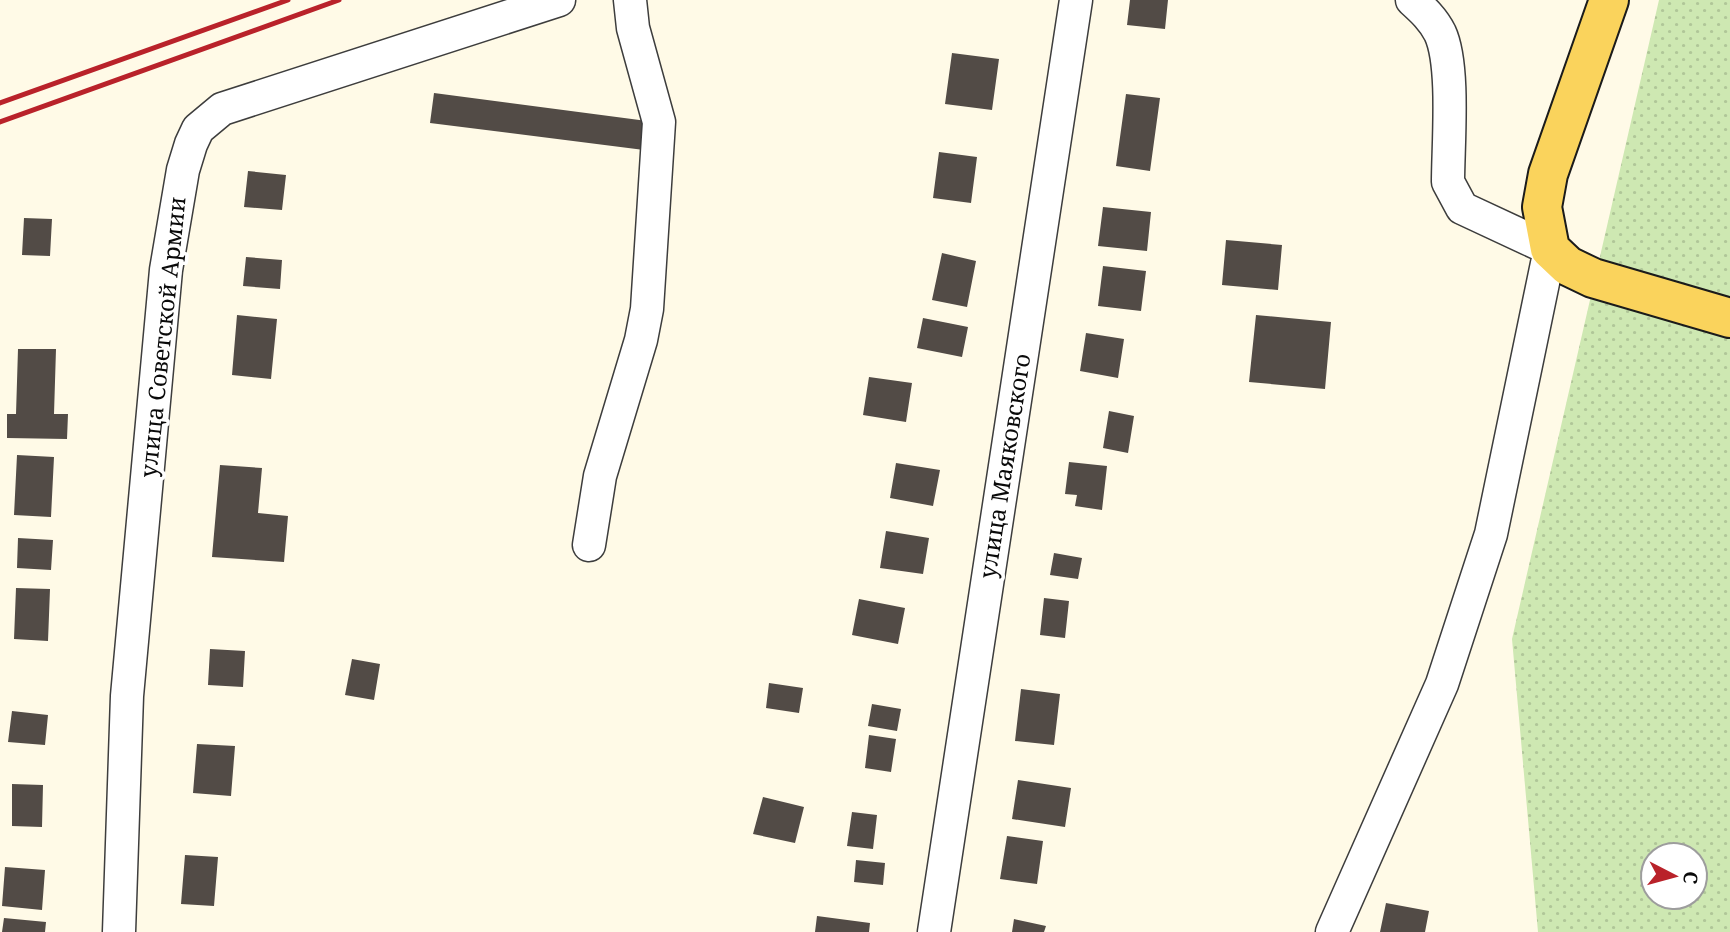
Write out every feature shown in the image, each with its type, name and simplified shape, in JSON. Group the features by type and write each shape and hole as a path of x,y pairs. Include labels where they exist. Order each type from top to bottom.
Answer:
{"main road":[{"path":"1609,0 1548,174 1542,207 1550,249 1568,266 1592,278 1730,318"}],"street":[{"name":"улица Советской Армии","path":"119,932 127,696 166,270 183,170 198,129 222,109 559,0"},
{"path":"589,545 600,476 647,309 659,122 633,28 630,0"},
{"name":"улица Маяковского","path":"934,932 1076,0"},
{"path":"1332,932 1441,684 1491,534 1550,249 1462,208 1448,182 1447,61 1441,35 1429,15 1412,0"}],"green space":[{"path":"1659,0 1730,0 1730,932 1538,932 1512,639"}],"building":[{"path":"1130,0 1168,0 1165,29 1127,25"},
{"path":"952,53 999,59 992,110 945,104"},
{"path":"434,93 647,121 644,150 430,123"},
{"path":"1126,94 1160,98 1150,171 1116,166"},
{"path":"939,152 977,157 971,203 933,198"},
{"path":"248,171 286,175 282,210 244,207"},
{"path":"1103,207 1151,212 1147,251 1098,246"},
{"path":"24,218 52,219 50,256 22,255"},
{"path":"1226,240 1282,245 1278,290 1222,285"},
{"path":"942,253 976,261 967,307 932,300"},
{"path":"246,257 282,260 280,289 243,286"},
{"path":"1103,266 1146,271 1141,311 1098,306"},
{"path":"237,315 277,319 271,379 232,375"},
{"path":"1256,315 1331,322 1325,389 1249,382"},
{"path":"923,318 968,327 962,357 917,348"},
{"path":"1086,333 1124,339 1118,378 1080,371"},
{"path":"18,349 56,349 54,414 68,414 67,439 7,438 7,414 16,414"},
{"path":"869,377 912,383 906,422 863,415"},
{"path":"1109,411 1134,416 1128,453 1103,448"},
{"path":"17,455 54,457 51,517 14,515"},
{"path":"1069,462 1107,466 1102,510 1075,506 1077,495 1065,494"},
{"path":"896,463 940,470 933,506 890,498"},
{"path":"220,465 262,468 258,513 288,516 284,562 212,557"},
{"path":"886,531 929,538 923,574 880,568"},
{"path":"18,538 53,540 51,570 17,568"},
{"path":"1054,553 1082,558 1078,579 1050,575"},
{"path":"16,588 50,589 48,641 14,639"},
{"path":"1044,598 1069,601 1065,638 1040,635"},
{"path":"859,599 905,608 898,644 852,635"},
{"path":"210,649 245,651 243,687 208,685"},
{"path":"352,659 380,664 374,700 345,695"},
{"path":"769,683 803,688 799,713 766,708"},
{"path":"1021,689 1060,694 1054,745 1015,741"},
{"path":"872,704 901,709 897,731 868,726"},
{"path":"12,711 48,715 45,745 8,742"},
{"path":"869,735 896,739 891,772 865,768"},
{"path":"197,744 235,746 231,796 193,793"},
{"path":"1018,780 1071,788 1065,827 1012,819"},
{"path":"12,784 43,785 42,827 12,826"},
{"path":"763,797 804,807 795,843 753,834"},
{"path":"852,812 877,815 873,849 847,846"},
{"path":"1007,836 1043,841 1037,884 1000,879"},
{"path":"185,855 218,857 214,906 181,904"},
{"path":"856,860 885,863 883,885 854,882"},
{"path":"5,867 45,870 42,910 2,906"},
{"path":"1386,903 1429,911 1425,932 1380,932"},
{"path":"817,916 870,923 869,932 815,932"},
{"path":"4,918 46,922 45,932 2,932"},
{"path":"1014,919 1046,926 1044,932 1012,932"}],"railway":[{"path":"0,103 288,0"},
{"path":"0,122 339,0"}]}
